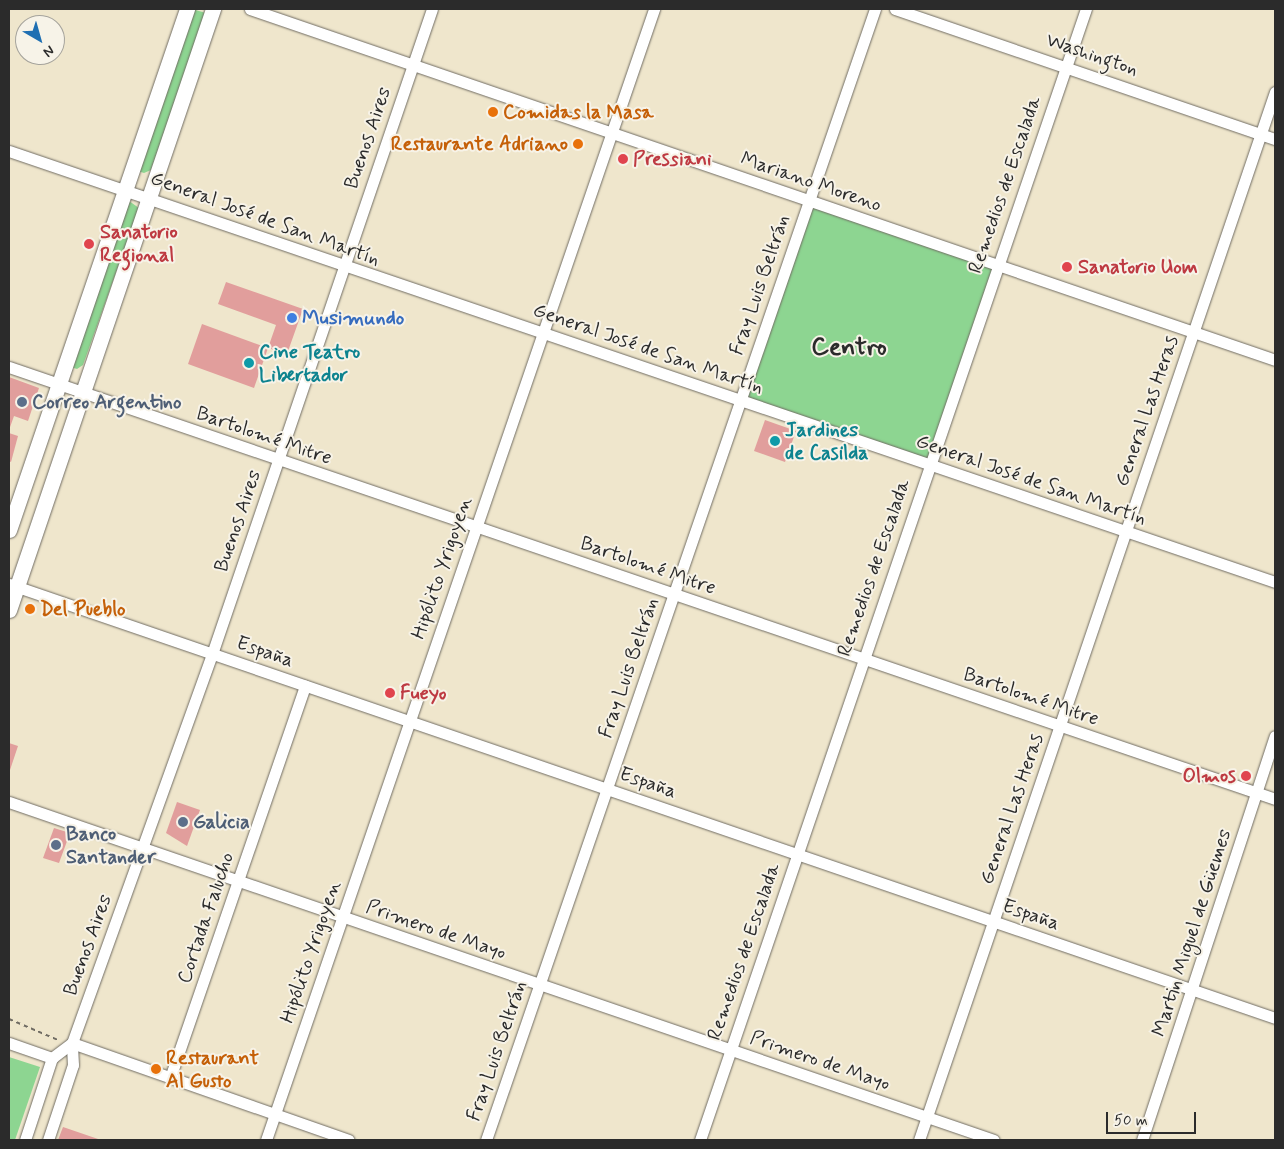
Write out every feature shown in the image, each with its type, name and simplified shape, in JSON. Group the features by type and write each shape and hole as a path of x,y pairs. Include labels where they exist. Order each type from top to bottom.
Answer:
{"main road":[{"path":"9,530 187,9"},
{"path":"9,610 13,585 84,392 213,9"}],"street":[{"name":"Mariano Moreno","path":"250,9 1275,360"},
{"name":"Buenos Aires","path":"48,1140 73,1065 69,1045 143,848 212,654 432,9"},
{"name":"Hipólito Yrigoyen","path":"266,1140 654,9"},
{"name":"Fray Luis Beltrán","path":"486,1140 875,9"},
{"name":"Washington","path":"895,9 1275,139"},
{"name":"Remedios de Escalada","path":"700,1140 997,264 1086,9"},
{"name":"General Las Heras","path":"919,1140 1275,92"},
{"name":"General José de San Martín","path":"9,151 149,197 344,268 543,333 1275,582"},
{"name":"Bartolomé Mitre","path":"9,367 59,383 278,462 864,658 1060,727 1275,799"},
{"name":"España","path":"13,585 798,853 1194,992 1275,1018"},
{"name":"Cortada Falucho","path":"170,1078 240,881 305,686"},
{"name":"Martin Miguel de Güemes","path":"1142,1140 1194,992 1275,736"},
{"name":"Primero de Mayo","path":"9,802 342,918 994,1140"},
{"path":"9,1043 52,1058 25,1140"},
{"name":"Buenos Aires","path":"52,1058 69,1045"},
{"path":"69,1045 349,1140"}],"path":[{"path":"9,1019 52,1034 69,1045"}],"green space":[{"path":"192,9 206,13 151,170 144,173 138,171"},
{"path":"129,201 139,208 83,365 77,369 71,367"},
{"path":"809,201 997,264 929,464 740,400"},
{"path":"9,1057 40,1067 15,1140 9,1140"}],"building":[{"path":"226,282 303,309 287,354 268,348 276,325 218,304"},
{"path":"202,324 268,348 254,388 188,364"},
{"name":"Correo Argentino","path":"9,377 39,388 28,421 14,416 9,430"},
{"name":"Jardines de Casilda","path":"765,420 796,431 785,462 754,451"},
{"path":"9,433 18,436 11,462 9,461"},
{"path":"9,743 18,746 9,773"},
{"name":"Galicia","path":"177,802 200,810 187,846 166,833"},
{"name":"Banco Santander","path":"54,828 70,833 59,863 43,858"},
{"path":"63,1127 101,1140 58,1140"}],"place":[{"name":"Comidas la Masa","path":"493,112"},
{"name":"Restaurante Adriano","path":"578,144"},
{"name":"Pressiani","path":"623,159"},
{"name":"Sanatorio Regional","path":"89,244"},
{"name":"Sanatorio Uom","path":"1067,267"},
{"name":"Musimundo","path":"292,318"},
{"name":"Cine Teatro Libertador","path":"249,363"},
{"name":"Correo Argentino","path":"22,402"},
{"name":"Jardines de Casilda","path":"775,441"},
{"name":"Del Pueblo","path":"30,609"},
{"name":"Fueyo","path":"390,693"},
{"name":"Olmos","path":"1246,776"},
{"name":"Galicia","path":"183,822"},
{"name":"Banco Santander","path":"56,845"},
{"name":"Restaurant Al Gusto","path":"156,1069"}],"district":[{"name":"Centro","path":"849,348"}]}
